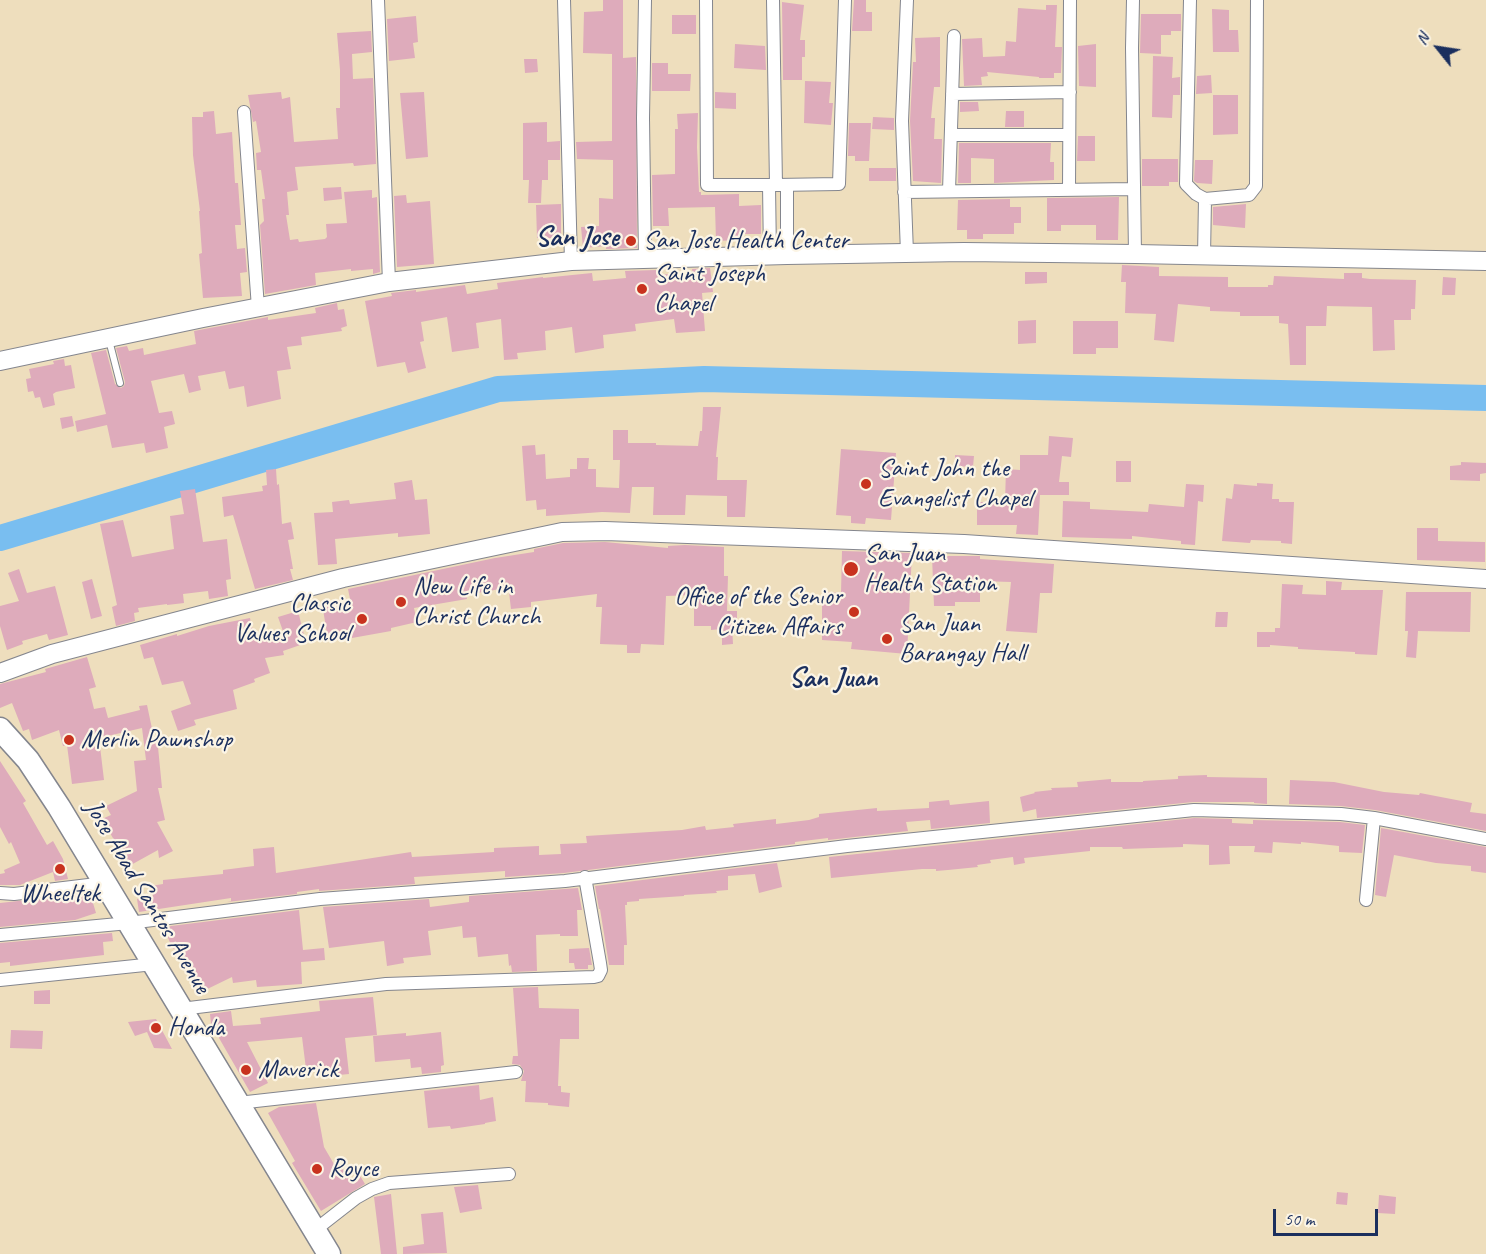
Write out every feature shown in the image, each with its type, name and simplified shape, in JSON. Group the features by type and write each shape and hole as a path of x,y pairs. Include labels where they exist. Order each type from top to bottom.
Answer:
{"highway":[{"name":"Jose Abad Santos Avenue","path":"0,729 28,760 42,780 329,1254"}],"main road":[{"path":"0,361 108,337 389,282 571,261 906,253 1135,254 1486,261"},
{"path":"0,673 52,654 343,578 562,532 605,531 964,544 1486,579"}],"street":[{"path":"378,0 389,282"},
{"path":"564,0 571,261"},
{"path":"645,0 643,118 645,260"},
{"path":"706,0 707,185 839,184 845,0"},
{"path":"773,0 778,255"},
{"path":"906,253 902,121 907,0"},
{"path":"1069,189 1070,0"},
{"path":"1133,0 1135,254"},
{"path":"1190,0 1186,184 1196,195 1205,199 1249,195 1256,186 1257,0"},
{"path":"949,191 954,36"},
{"path":"952,94 1070,92"},
{"path":"244,112 258,308"},
{"path":"951,135 1069,135"},
{"path":"777,185 778,255"},
{"path":"904,192 1134,189"},
{"path":"1204,256 1205,199"},
{"path":"0,935 129,923 320,899 565,881 881,843 1194,810 1341,814 1486,839"},
{"path":"1366,900 1374,818"},
{"path":"181,1009 386,984 598,976 601,970 585,877"},
{"path":"0,893 14,894 105,883"},
{"path":"0,980 154,964"},
{"path":"238,1103 516,1072"},
{"path":"315,1230 356,1198 389,1183 509,1174"}],"lane":[{"path":"108,337 120,383"}],"building":[{"path":"603,0 623,0 623,58 636,57 637,248 606,249 606,246 583,248 581,227 599,226 599,198 613,199 613,160 577,159 576,142 612,141 612,54 583,53 584,12 603,11"},
{"path":"854,0 866,0 866,12 872,12 872,31 852,31"},
{"path":"782,2 804,5 800,40 805,40 802,80 783,80"},
{"path":"1046,5 1057,5 1055,47 1062,47 1061,73 1054,73 1054,78 1039,78 987,72 988,76 981,77 982,85 964,86 962,39 982,38 983,57 1005,56 1006,41 1016,42 1018,8 1046,10"},
{"path":"1212,9 1229,10 1229,30 1238,30 1239,52 1213,52"},
{"path":"1141,14 1181,14 1181,31 1171,31 1171,35 1161,35 1161,54 1140,53"},
{"path":"672,15 696,15 696,34 672,34"},
{"path":"416,16 418,42 413,43 415,58 389,61 387,19"},
{"path":"371,31 372,52 352,54 353,79 373,78 376,164 354,166 353,163 295,167 298,190 287,192 289,215 286,215 290,240 298,239 299,242 325,239 327,237 326,224 347,223 344,192 372,190 372,198 377,197 380,272 373,274 373,269 351,271 351,269 315,273 316,285 265,294 260,225 264,221 262,199 265,199 261,170 257,170 256,153 261,152 256,121 253,122 248,95 281,92 282,99 290,97 294,142 338,139 336,108 340,108 340,70 337,33"},
{"path":"940,37 940,87 934,87 931,118 935,118 934,139 942,139 941,183 913,181 910,121 913,62 916,62 915,38"},
{"path":"735,44 765,46 766,70 734,68"},
{"path":"1096,44 1096,87 1079,86 1078,46"},
{"path":"1153,56 1173,57 1172,78 1180,77 1180,95 1173,95 1172,118 1152,117"},
{"path":"524,59 537,59 538,72 525,73"},
{"path":"652,63 668,63 668,74 691,74 690,91 652,91"},
{"path":"1211,75 1212,93 1196,94 1197,76"},
{"path":"805,81 831,82 829,103 833,103 831,125 804,123"},
{"path":"424,92 428,157 406,159 400,93"},
{"path":"715,92 736,93 736,109 715,108"},
{"path":"1213,95 1238,95 1238,134 1213,135"},
{"path":"960,102 978,102 979,111 960,112"},
{"path":"214,111 216,134 232,132 235,183 238,183 241,225 235,225 237,249 245,248 247,272 240,273 242,296 203,298 199,254 202,253 200,211 193,155 192,117 203,117 203,112"},
{"path":"1006,111 1024,111 1024,127 1005,127"},
{"path":"698,113 699,192 701,195 739,194 739,206 761,205 761,234 739,234 739,240 716,241 715,207 668,208 669,226 653,226 652,175 675,174 677,114"},
{"path":"873,117 894,118 894,130 872,129"},
{"path":"547,122 547,142 560,141 560,160 548,160 548,180 542,180 541,203 528,203 529,180 523,180 523,123"},
{"path":"849,123 871,123 869,161 855,161 855,156 848,156"},
{"path":"1078,136 1095,136 1095,161 1077,161"},
{"path":"959,143 1051,143 1050,162 1054,162 1054,180 994,183 994,159 971,158 971,183 958,183"},
{"path":"1142,159 1178,159 1178,182 1169,182 1169,186 1142,186"},
{"path":"1195,160 1213,160 1212,184 1194,181"},
{"path":"869,168 896,168 896,181 869,181"},
{"path":"341,187 342,199 324,201 323,188"},
{"path":"406,195 407,203 430,201 434,264 397,267 394,196"},
{"path":"1119,197 1118,240 1096,240 1096,225 1061,225 1061,231 1047,231 1047,198"},
{"path":"1010,199 1010,207 1021,207 1021,223 1014,223 1014,234 983,234 983,239 967,239 967,230 957,230 958,200"},
{"path":"561,204 561,238 537,238 536,205"},
{"path":"1246,204 1245,228 1213,225 1213,207"},
{"path":"1122,265 1159,267 1159,276 1228,277 1228,287 1268,287 1268,285 1273,285 1274,276 1344,279 1344,273 1362,273 1362,278 1370,279 1416,280 1415,309 1411,309 1411,320 1394,320 1395,350 1373,351 1372,307 1327,306 1326,326 1306,326 1306,365 1290,365 1288,324 1279,323 1279,316 1240,316 1240,312 1210,311 1210,307 1178,304 1174,342 1154,340 1156,314 1125,313 1126,282 1121,282"},
{"path":"710,268 713,292 702,293 705,331 676,333 674,319 635,324 636,331 603,335 604,348 575,353 572,327 545,331 546,350 517,353 518,359 504,360 501,319 476,323 479,348 452,352 447,317 421,322 424,341 420,342 426,368 408,373 405,362 377,367 365,301 392,296 391,293 465,285 467,294 498,289 497,283 543,277 592,273 593,281 626,278 625,271 656,270 657,275 670,274 670,278 693,276 692,269"},
{"path":"1025,272 1047,272 1047,283 1025,284"},
{"path":"1443,277 1456,278 1455,295 1442,295"},
{"path":"337,303 338,310 344,309 347,326 341,328 342,331 301,337 302,345 287,347 291,369 277,371 281,399 247,407 244,386 229,389 225,371 198,376 201,390 189,393 184,374 151,381 159,413 172,411 175,424 164,427 168,448 146,453 144,443 112,448 107,425 77,432 75,421 106,414 91,353 106,350 115,384 121,388 125,382 116,348 127,346 129,351 143,348 144,355 196,344 194,331 268,317 268,320 316,313 315,308"},
{"path":"1036,320 1036,343 1018,344 1018,321"},
{"path":"1073,321 1118,321 1118,348 1096,348 1096,354 1073,354"},
{"path":"64,359 65,366 71,365 75,388 56,392 53,394 55,405 43,408 40,397 35,398 33,391 28,392 26,379 31,378 29,369 54,364 53,361"},
{"path":"703,407 721,407 716,457 718,457 717,480 747,480 745,517 727,517 727,496 686,495 685,515 653,515 654,487 632,487 630,513 602,512 546,516 546,509 537,510 536,500 526,501 522,446 535,445 536,455 545,454 546,479 570,477 570,469 577,469 577,458 589,458 588,469 596,469 596,487 619,488 620,460 613,460 613,430 628,430 628,443 698,446 700,431 702,431"},
{"path":"72,416 74,426 62,429 60,418"},
{"path":"1049,436 1073,438 1071,457 1062,456 1059,482 1069,482 1069,495 1040,495 1038,535 1016,534 1017,525 977,525 977,502 1005,502 1006,469 1020,470 1020,455 1048,455"},
{"name":"Saint John the Evangelist Chapel","path":"841,449 896,453 891,520 866,518 865,524 851,523 851,516 836,515"},
{"path":"955,455 974,456 973,467 955,466"},
{"path":"1116,461 1131,461 1131,482 1116,482"},
{"path":"1461,462 1486,463 1486,473 1480,474 1480,481 1450,480 1450,466 1461,465"},
{"path":"276,469 282,524 291,522 294,539 288,540 293,580 255,589 233,515 224,517 222,497 263,491 262,486 267,485 266,470"},
{"path":"412,480 415,500 427,499 430,534 398,537 398,533 335,539 337,564 318,565 314,513 333,512 332,502 349,500 350,504 396,499 394,483"},
{"path":"1257,483 1273,484 1272,499 1279,499 1279,502 1294,502 1292,544 1281,543 1281,541 1251,540 1250,543 1222,541 1226,498 1232,499 1234,484 1257,486"},
{"path":"1186,484 1204,485 1203,502 1198,501 1195,545 1181,544 1181,541 1132,536 1132,539 1062,537 1063,501 1090,502 1090,509 1148,512 1149,504 1184,507"},
{"path":"195,489 203,542 227,539 231,579 226,580 228,596 209,599 208,591 183,594 184,603 138,608 139,612 134,613 135,621 116,626 112,607 117,605 100,524 123,520 132,557 174,549 170,516 184,514 180,491"},
{"path":"1417,528 1438,528 1438,541 1485,542 1485,562 1417,560"},
{"path":"605,542 668,548 668,546 685,545 724,547 724,576 728,576 727,611 737,611 737,626 732,626 733,644 722,645 722,629 711,630 711,626 694,626 694,595 666,596 664,645 641,644 640,653 627,653 627,645 600,644 602,607 596,607 597,594 531,602 531,607 511,609 509,592 501,593 500,589 466,595 467,599 414,608 417,622 391,628 391,631 352,638 351,630 327,634 322,603 350,599 348,589 534,552 534,549 563,543"},
{"path":"842,551 912,553 907,654 851,649 852,642 822,640 822,592 841,593"},
{"path":"932,556 980,556 980,559 1054,564 1052,593 1040,593 1037,633 1006,631 1011,582 980,581 980,602 955,602 955,606 934,606"},
{"path":"19,569 27,593 55,586 68,635 49,640 47,634 22,641 23,644 7,650 0,626 0,606 19,601 8,573"},
{"path":"92,579 102,616 91,619 82,582"},
{"path":"1326,581 1342,582 1341,590 1383,590 1377,655 1270,645 1270,647 1257,647 1257,632 1275,632 1275,628 1280,628 1282,584 1303,585 1302,594 1326,595"},
{"path":"1406,592 1471,592 1470,632 1418,631 1416,658 1406,657 1408,631 1405,631"},
{"path":"298,611 306,643 283,651 284,655 265,658 270,673 254,679 255,682 233,690 237,709 194,720 196,725 178,731 171,711 191,704 183,681 162,685 153,657 144,659 140,645 209,626 250,618 255,640 284,634 278,617"},
{"path":"1216,612 1228,612 1227,627 1215,627"},
{"path":"87,657 96,687 89,689 94,709 105,707 108,718 140,710 139,706 147,705 154,738 157,737 162,788 158,788 165,820 157,822 173,851 159,858 158,850 129,866 102,819 111,815 106,806 137,791 134,761 146,760 142,728 99,738 104,780 72,784 67,745 63,746 59,730 32,740 29,729 23,731 12,703 0,708 0,684 46,672 45,669"},
{"path":"0,761 26,801 23,803 47,845 53,841 63,859 68,879 55,881 53,872 20,885 0,885 0,874 20,863 11,842 9,844 0,827"},
{"path":"1207,775 1207,777 1267,778 1267,804 1193,802 1037,818 1036,809 1023,812 1020,797 1034,792 1052,790 1051,788 1078,787 1077,782 1111,779 1111,782 1143,782 1178,779 1178,776"},
{"path":"1290,780 1334,782 1384,792 1419,795 1420,793 1472,803 1470,812 1486,814 1486,831 1375,810 1289,804"},
{"path":"949,800 950,805 989,801 990,823 931,829 930,820 906,822 908,831 795,842 795,844 564,873 505,877 505,871 414,877 415,884 319,891 319,889 297,892 297,894 227,902 231,901 231,898 139,912 137,899 153,896 151,886 163,884 163,880 223,874 223,870 254,866 253,849 274,847 276,873 411,852 412,857 494,852 494,848 539,846 539,855 561,854 560,844 587,843 586,836 682,830 705,826 706,830 776,819 776,824 809,820 819,817 819,814 877,808 877,811 929,808 929,802"},
{"path":"1194,818 1232,819 1232,823 1253,824 1253,820 1340,822 1365,825 1362,853 1339,852 1339,846 1273,842 1272,853 1254,852 1255,846 1229,846 1230,864 1209,865 1209,845 1183,844 1183,847 1123,849 1122,847 1090,847 1090,851 1024,858 1025,863 1014,865 1013,857 990,860 991,863 977,865 978,867 936,871 936,869 922,869 831,878 829,857"},
{"path":"1381,828 1486,847 1486,873 1471,871 1471,866 1436,863 1394,855 1386,897 1375,895"},
{"path":"777,863 782,887 759,893 755,874 728,876 728,890 716,891 717,893 627,902 625,905 627,945 624,945 624,965 609,965 595,886"},
{"path":"578,888 582,910 577,910 578,936 536,935 537,971 512,972 508,954 478,957 476,937 463,938 462,926 428,931 431,955 403,958 404,963 387,966 384,941 329,948 323,907 429,899 430,907 469,902 469,896"},
{"path":"90,893 96,913 75,920 0,927 0,903"},
{"path":"299,910 303,950 324,948 325,960 301,962 302,984 257,987 256,980 233,983 232,977 197,994 164,929 171,926"},
{"path":"112,933 113,941 103,942 104,955 10,966 10,962 0,963 0,943"},
{"path":"589,948 592,965 588,965 588,969 575,969 574,963 569,963 569,949"},
{"path":"538,987 539,1008 579,1009 579,1039 560,1039 558,1086 561,1086 561,1092 570,1093 569,1107 525,1102 526,1081 521,1081 524,1071 520,1065 512,1064 513,1056 518,1056 513,988"},
{"path":"50,990 50,1004 34,1004 34,991"},
{"path":"373,997 377,1035 345,1038 349,1074 329,1076 328,1066 306,1069 302,1037 247,1042 268,1083 250,1092 211,1024 210,1014 231,1011 233,1026 261,1024 260,1018 320,1011 319,1001"},
{"path":"156,1019 172,1049 154,1048 147,1032 135,1036 128,1022"},
{"path":"11,1030 43,1031 42,1049 10,1048"},
{"path":"441,1032 444,1065 441,1066 441,1072 422,1074 421,1067 411,1068 410,1059 375,1062 373,1036 406,1033 406,1036"},
{"path":"479,1085 480,1100 493,1097 496,1121 451,1129 450,1126 428,1128 424,1091"},
{"path":"316,1103 324,1147 338,1171 342,1168 349,1180 359,1174 365,1184 321,1211 292,1163 295,1161 268,1113 279,1107"},
{"path":"478,1185 482,1209 460,1213 454,1187"},
{"path":"1337,1192 1348,1193 1347,1205 1336,1204"},
{"path":"391,1194 397,1254 381,1254 374,1197"},
{"path":"1379,1195 1396,1197 1395,1214 1378,1213"},
{"path":"443,1212 447,1253 403,1254 403,1247 424,1244 421,1214"}],"waterway":[{"path":"0,538 498,389 704,379 1486,398"}],"place":[{"name":"San Jose Health Center","path":"631,241"},
{"name":"Saint Joseph Chapel","path":"642,289"},
{"name":"Saint John the Evangelist Chapel","path":"866,484"},
{"name":"San Juan Health Station","path":"851,569"},
{"name":"New Life in Christ Church","path":"401,602"},
{"name":"Office of the Senior Citizen Affairs","path":"854,612"},
{"name":"Classic Values School","path":"362,619"},
{"name":"San Juan Barangay Hall","path":"887,639"},
{"name":"Merlin Pawnshop","path":"69,740"},
{"name":"Wheeltek","path":"60,869"},
{"name":"Honda","path":"156,1028"},
{"name":"Maverick","path":"246,1070"},
{"name":"Royce","path":"317,1169"}],"district":[{"name":"San Jose","path":"577,238"},
{"name":"San Juan","path":"833,679"}]}
